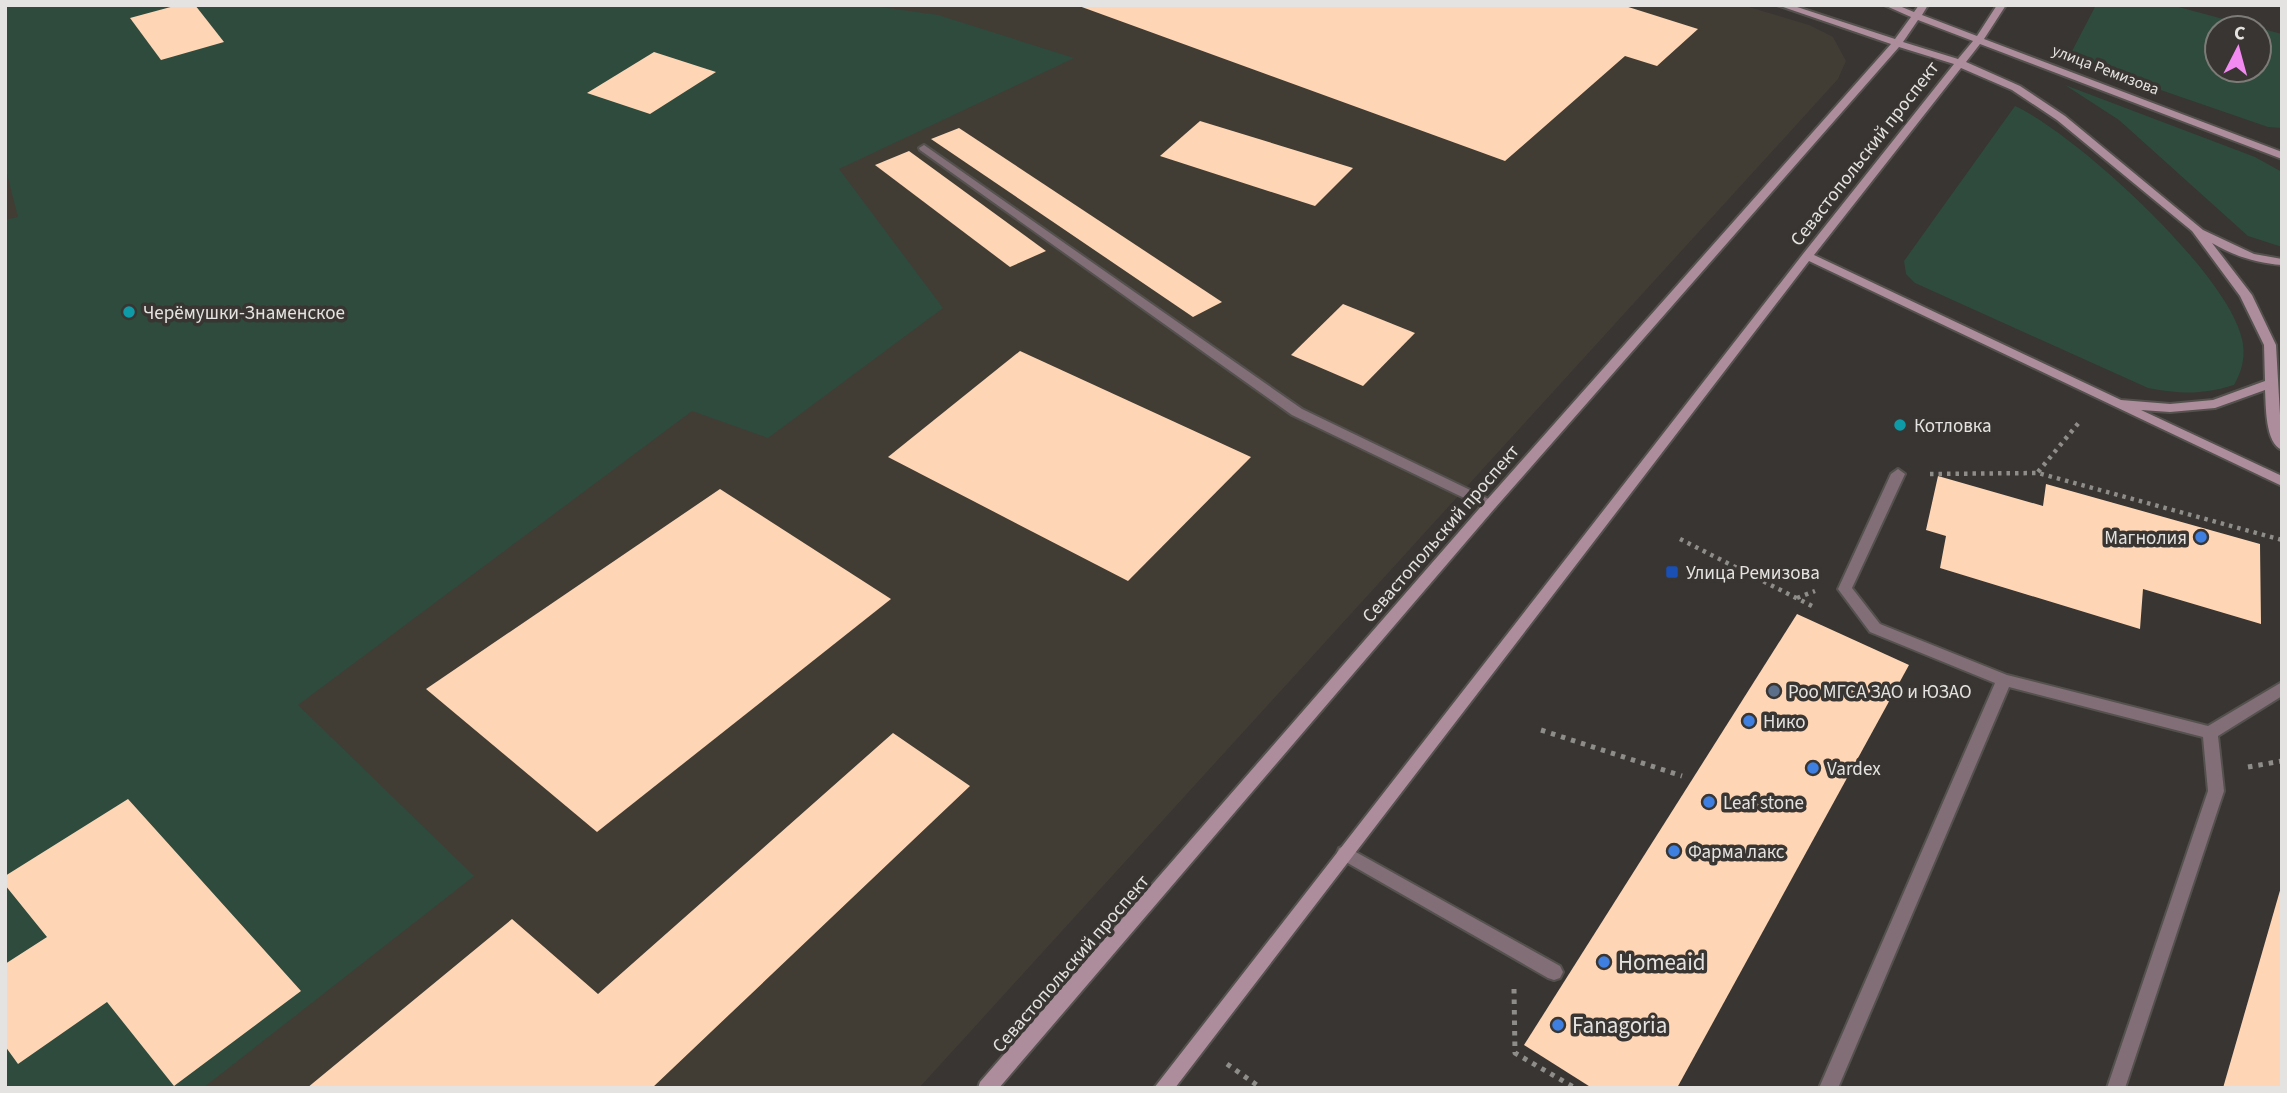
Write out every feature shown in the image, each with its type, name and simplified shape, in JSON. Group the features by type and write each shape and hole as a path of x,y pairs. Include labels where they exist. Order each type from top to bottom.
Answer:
{"main road":[{"path":"1782,5 1898,41 1959,63 2016,88 2061,118 2196,229 2241,255 2282,262"},
{"name":"улица Ремизова","path":"1888,5 2282,156"},
{"name":"Севастопольский проспект","path":"988,1088 1490,505 1898,41 1924,5"},
{"name":"Севастопольский проспект","path":"1163,1088 1807,256 1979,39 2002,5"},
{"path":"2196,229 2246,295 2270,345 2273,421 2282,446"},
{"path":"1807,256 2111,403 2282,482"},
{"path":"2111,403 2170,408 2215,404 2271,383"}],"lane":[{"path":"924,148 1297,412 1490,505"},
{"path":"1898,474 1845,589 1875,628 2004,680 2210,733 2282,688"},
{"path":"1828,1088 2004,680"},
{"path":"2116,1088 2217,792 2210,733"},
{"path":"1345,853 1554,972"}],"path":[{"path":"2038,472 2076,427"},
{"path":"1898,474 2038,472 2282,540"},
{"path":"1541,730 1682,776"},
{"path":"1513,949 1515,1053 1575,1088"}],"shaded area":[{"path":"5,5 1742,5 1809,25 1833,37 1846,61 1838,79 919,1088 5,1088"}],"green space":[{"path":"5,5 866,5 938,15 1074,58 839,169 943,308 768,438 692,411 298,705 474,876 203,1088 5,1088 5,220 18,217 5,166"},
{"path":"2096,5 2171,5 2205,14 2203,84 2273,84 2273,32 2282,34 2282,128 2268,127 2091,66 2071,53"},
{"path":"2065,85 2255,157 2282,172 2282,247 2248,236 2119,120"},
{"path":"2015,106 2042,121 2110,174 2180,243 2209,278 2230,311 2242,339 2242,363 2234,385 2211,391 2191,392 2148,388 1915,283 1906,274 1904,261"}],"building":[{"path":"178,5 195,5 224,42 161,60 130,18"},
{"path":"1622,5 1698,29 1657,66 1625,56 1505,161 1079,6"},
{"path":"654,52 716,72 650,114 587,93"},
{"path":"1200,121 1353,168 1315,206 1160,156"},
{"path":"959,128 1222,302 1193,317 931,139"},
{"path":"909,151 1046,251 1010,267 875,165"},
{"path":"1343,304 1415,333 1363,386 1291,355"},
{"path":"1020,351 1251,457 1128,581 888,457"},
{"path":"1938,476 2043,506 2046,484 2260,544 2261,624 2143,589 2140,629 1940,568 1946,536 1926,530"},
{"path":"720,489 891,599 597,832 426,689"},
{"path":"1797,614 1909,665 1677,1088 1592,1088 1524,1045"},
{"path":"893,733 970,786 652,1088 307,1088 512,919 598,994"},
{"path":"128,799 301,991 174,1086 107,1002 18,1064 5,1046 5,964 47,937 5,885 5,876"},
{"path":"2281,887 2282,1088 2223,1088"}],"place":[{"name":"Черёмушки-Знаменское","path":"129,312"},
{"name":"Котловка","path":"1900,425"},
{"name":"Магнолия","path":"2201,537"},
{"name":"Улица Ремизова","path":"1672,572"},
{"name":"Роо МГСА ЗАО и ЮЗАО","path":"1774,691"},
{"name":"Нико","path":"1749,721"},
{"name":"Vardex","path":"1813,768"},
{"name":"Leaf stone","path":"1709,802"},
{"name":"Фарма лакс","path":"1674,851"},
{"name":"Homeaid","path":"1604,962"},
{"name":"Fanagoria","path":"1558,1025"}]}
